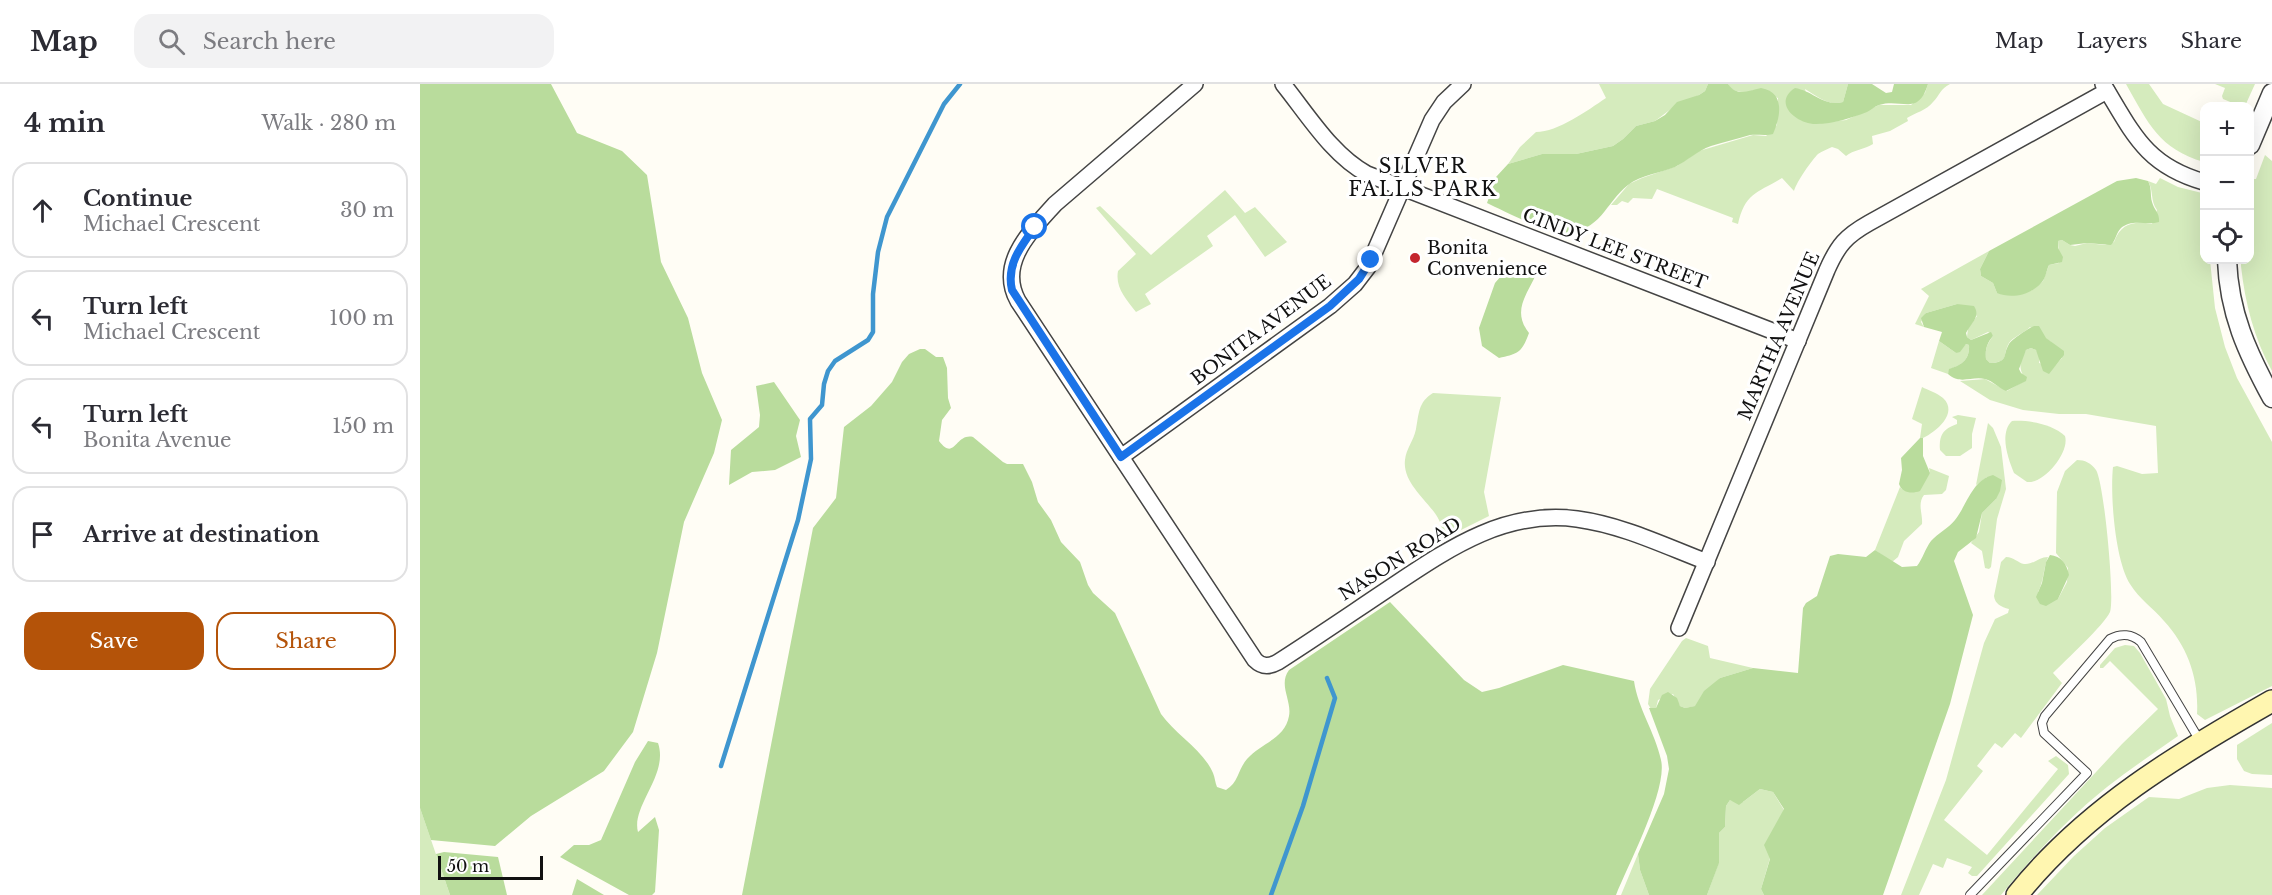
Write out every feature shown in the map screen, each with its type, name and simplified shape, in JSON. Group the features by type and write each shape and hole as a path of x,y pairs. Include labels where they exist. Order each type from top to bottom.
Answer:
{"main road":[{"path":"2017,895 2049,857 2092,817 2136,783 2272,701"}],"street":[{"path":"1121,457 1018,301 1011,283 1012,265 1020,247 1060,199 1195,84"},
{"name":"CINDY LEE STREET","path":"1283,84 1344,159 1367,174 1798,341"},
{"name":"BONITA AVENUE","path":"1121,457 1345,294 1359,279 1368,267 1432,120 1444,102 1462,84"},
{"path":"2105,87 2134,136 2150,154 2178,173 2200,180"},
{"name":"MARTHA AVENUE","path":"1679,628 1836,250 1848,236 2105,87"},
{"path":"2254,136 2272,93"},
{"path":"2227,264 2231,302 2236,322 2245,348 2272,398"},
{"name":"NASON ROAD","path":"1121,457 1252,657 1263,666 1278,662 1450,547 1477,534 1519,521 1563,518 1596,522 1707,562"}],"lane":[{"path":"1970,895 2087,772 2044,733 2041,726 2045,716 2110,639 2125,635 2141,642 2201,742"}],"green space":[{"path":"420,84 551,84 577,133 622,151 647,175 661,262 688,318 702,373 722,420 714,453 684,522 657,653 633,732 604,771 531,816 495,846 431,840 420,808"},
{"path":"1599,84 1708,84 1705,91 1699,95 1671,109 1655,121 1636,126 1613,146 1576,154 1542,154 1508,164 1520,147 1536,132 1563,124 1606,98"},
{"path":"1708,84 1728,84 1739,92 1761,88 1769,90 1774,94 1779,106 1778,120 1773,134 1750,135 1711,146 1675,167 1639,179 1620,192 1594,222 1576,231 1564,233 1547,229 1487,203 1496,177 1508,164 1542,154 1576,154 1613,146 1636,126 1655,121 1665,115 1677,102 1699,95 1705,91"},
{"path":"1728,84 1848,84 1843,102 1838,103 1823,100 1805,89 1814,124 1846,120 1879,105 1911,105 1925,93 1928,84 1950,84 1928,107 1907,118 1908,121 1890,131 1872,136 1873,144 1870,146 1846,156 1832,147 1818,154 1794,191 1782,178 1759,191 1744,206 1738,224 1732,222 1733,218 1657,189 1652,199 1633,198 1628,203 1622,201 1617,205 1611,205 1629,184 1677,166 1699,151 1753,135 1766,136 1777,125 1778,98 1753,90 1749,93 1737,91 1731,89"},
{"path":"1848,84 1872,84 1886,93 1892,92 1894,84 1928,84 1924,94 1914,103 1887,103 1840,121 1813,124 1799,120 1786,105 1789,93 1795,88 1824,101 1843,102"},
{"path":"2126,84 2149,84 2163,104 2200,121 2200,161 2189,157 2165,142 2141,111"},
{"path":"2215,84 2255,84 2247,102 2230,102 2223,99 2225,88"},
{"path":"2265,155 2272,161 2272,371 2251,320 2241,266 2241,264 2254,264 2254,179 2256,179"},
{"path":"2136,178 2148,181 2159,222 2130,223 2119,230 2111,245 2087,243 2070,245 2062,240 2058,241 2058,248 2063,257 2062,262 2049,265 2043,281 2037,287 2020,295 2008,296 1997,293 1993,283 1981,276 1980,269 1989,251 2117,181"},
{"path":"2160,178 2178,187 2200,192 2200,264 2210,264 2215,308 2225,347 2237,378 2272,442 2272,686 2205,720 2197,714 2194,676 2186,653 2160,616 2130,584 2117,544 2112,494 2113,467 2117,466 2142,474 2158,473 2156,426 2086,414 2023,410 1990,400 1960,381 1985,379 2007,391 2026,380 2021,369 2021,362 2026,350 2031,348 2040,355 2039,363 2054,367 2062,358 2051,342 2030,327 2011,341 2003,359 1990,363 1986,359 1986,352 1993,336 1988,332 1971,340 1967,337 1968,328 1977,316 1957,304 1926,313 1921,322 1924,327 1915,324 1929,296 1921,289 1989,251 1980,269 1981,276 1993,283 1997,293 2031,291 2043,281 2049,265 2059,263 2058,241 2062,240 2075,246 2087,243 2105,245 2114,242 2124,227 2134,223 2152,224 2157,210 2148,181 2156,184"},
{"path":"1225,190 1245,213 1255,207 1287,242 1265,257 1235,215 1207,236 1213,246 1145,294 1151,304 1136,312 1122,293 1118,283 1118,271 1136,254 1096,208 1100,206 1151,255"},
{"path":"1518,266 1537,272 1521,309 1521,317 1529,333 1519,351 1499,358 1482,346 1479,328 1495,283 1507,269"},
{"path":"1957,304 1974,306 1976,310 1976,317 1966,333 1967,337 1971,340 1991,332 1993,336 1986,352 1986,359 1990,363 2003,360 2010,342 2034,326 2039,326 2046,338 2064,351 2064,355 2049,374 2043,371 2036,350 2031,348 2026,350 2019,369 2027,377 2026,381 2006,391 1985,379 1961,380 1952,377 1948,374 1949,369 1964,361 1968,355 1969,345 1966,344 1960,352 1956,353 1939,341 1942,332 1924,327 1921,318 1926,313"},
{"path":"1939,341 1956,353 1966,344 1969,345 1966,358 1961,364 1950,369 1948,374 1931,368"},
{"path":"925,349 936,357 943,357 947,368 948,398 951,408 942,420 939,441 949,449 962,439 973,437 1003,462 1023,464 1038,502 1051,520 1061,542 1080,562 1093,593 1115,613 1161,714 1203,757 1213,773 1217,787 1226,790 1230,787 1247,759 1278,735 1287,724 1289,704 1285,681 1289,670 1390,602 1464,680 1482,692 1563,665 1634,681 1639,701 1658,750 1662,773 1653,808 1616,895 742,895 813,528 836,498 844,427 871,406 892,382 902,362 909,354"},
{"path":"774,382 800,420 796,436 801,457 775,470 752,472 729,485 731,450 759,427 760,415 756,386"},
{"path":"1922,387 1943,398 1948,410 1947,416 1939,427 1920,438 1922,424 1912,419"},
{"path":"1433,393 1501,397 1484,492 1489,516 1445,538 1439,520 1412,485 1405,469 1406,456 1415,433 1420,409 1424,400"},
{"path":"1958,415 1976,418 1972,434 1972,448 1960,456 1946,456 1940,450 1941,436 1945,430 1957,424 1957,420 1952,417"},
{"path":"2012,421 2040,424 2054,428 2065,436 2066,443 2060,458 2041,478 2027,482 2014,473 2007,454 2005,439 2008,426"},
{"path":"1988,423 1993,428 2001,447 2006,489 1997,519 1989,569 1985,568 1982,551 1971,543 1979,532 1982,513 1996,499 1987,477 1976,485"},
{"path":"1920,438 1923,438 1923,456 1930,473 1920,491 1908,492 1899,484 1902,470 1901,458"},
{"path":"2077,460 2092,465 2099,479 2110,564 2110,612 2093,633 2053,673 2062,683 2021,738 2015,733 2002,748 1995,743 1977,766 1983,771 1944,820 1987,855 2058,769 2048,761 2056,756 2068,765 2069,774 1977,876 1968,873 1972,867 1947,858 1943,868 1933,864 1919,895 1901,895 1946,780 1984,643 1995,619 2008,613 2009,609 1999,605 1994,596 2001,562 2006,557 2027,564 2048,557 2038,592 2058,599 2067,582 2068,568 2056,553 2057,492 2065,471"},
{"path":"1929,468 1949,476 1946,490 1942,494 1924,495 1921,505 1922,524 1904,541 1898,557 1892,562 1875,550 1900,487 1902,489 1930,473"},
{"path":"1993,475 2002,480 2000,491 1996,499 1982,513 1976,538 1958,552 1954,561 1973,615 1950,704 1883,895 1764,895 1761,889 1770,859 1764,845 1784,809 1773,792 1760,789 1739,805 1730,800 1726,806 1725,827 1719,833 1719,863 1707,895 1649,895 1640,870 1638,854 1664,794 1669,769 1667,756 1649,708 1656,708 1662,695 1668,692 1677,698 1680,706 1685,708 1695,706 1704,691 1720,678 1753,668 1798,673 1803,608 1806,603 1817,596 1830,556 1838,554 1866,557 1875,550 1902,567 1917,566 1931,541 1955,520 1975,487"},
{"path":"2050,555 2063,561 2069,575 2058,599 2046,606 2040,604 2036,597"},
{"path":"1686,638 1708,646 1710,658 1753,668 1720,678 1696,706 1685,708 1680,706 1673,694 1658,700 1656,708 1651,709 1648,704 1650,689"},
{"path":"2125,645 2134,646 2140,653 2166,699 2178,736 2116,780 2078,811 2001,895 1982,895 2122,744 2158,709 2110,661 2100,668 2115,648"},
{"path":"2272,723 2272,775 2252,774 2244,771 2237,759 2237,745"},
{"path":"648,741 658,743 659,767 637,822 638,832 655,817 659,830 655,892 652,895 629,895 560,857 574,845 589,845 601,840 635,762"},
{"path":"2230,785 2272,788 2272,895 2037,895 2074,856 2105,828 2149,797 2179,799 2207,788"},
{"path":"1760,789 1773,792 1784,810 1761,889 1764,895 1707,895 1719,862 1719,833 1725,827 1726,806 1730,800 1743,802"},
{"path":"420,808 450,895 420,895"},
{"path":"444,852 498,857 507,895 450,895 436,854"},
{"path":"1638,854 1640,870 1649,895 1621,895"},
{"path":"577,879 604,895 572,895"}],"waterway":[{"path":"721,766 798,520 811,459 810,419 822,405 824,384 828,371 835,361 868,340 873,332 873,294 878,252 887,217 944,104 960,84"},
{"path":"1271,895 1303,806 1335,698 1327,678"}],"place":[{"name":"Bonita Convenience","path":"1415,258"}],"district":[{"name":"SILVER FALLS PARK","path":"1423,178"}],"route":[{"path":"1035,227 1020,247 1012,265 1012,290 1121,457 1330,306 1359,279 1371,260"}]}
